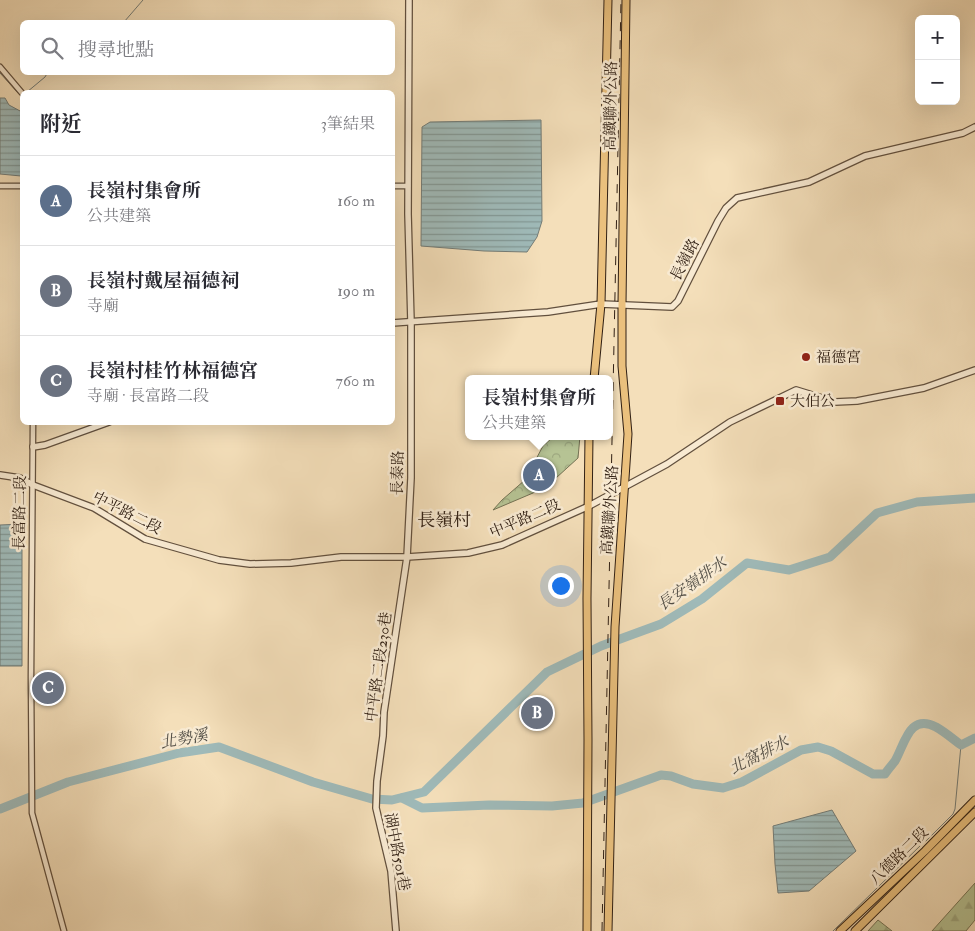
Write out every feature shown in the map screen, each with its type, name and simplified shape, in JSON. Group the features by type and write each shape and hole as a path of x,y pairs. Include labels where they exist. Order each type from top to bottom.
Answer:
{"main road":[{"name":"高鐵聯外公路","path":"594,375 601,304 608,0"},
{"name":"高鐵聯外公路","path":"608,931 615,626 628,434 622,366 626,0"},
{"name":"高鐵聯外公路","path":"587,931 589,440"},
{"name":"八德路二段","path":"840,931 925,851 975,800"},
{"name":"八德路二段","path":"855,931 975,812"}],"street":[{"name":"長泰路","path":"407,557 411,478 411,322 408,186 409,0"},
{"path":"0,67 20,91"},
{"name":"長嶺路","path":"395,323 548,312 601,304 666,308 675,304 697,266 718,220 726,208 737,198 809,182 865,156 963,133 975,127"},
{"path":"0,186 20,186"},
{"path":"395,186 408,186"},
{"name":"中平路二段","path":"0,474 20,478 33,485 94,508 145,539 219,560 250,564 291,563 341,557 407,557 468,554 502,545 589,506 667,464 730,422 796,390 835,402 857,401 924,388 975,370"},
{"name":"長富路二段","path":"33,425 32,812 64,931"},
{"path":"33,447 45,445 101,425"},
{"name":"中平路二段230巷","path":"376,808 384,712 407,557"},
{"name":"湖中路501巷","path":"376,808 391,872 396,931"}],"green space":[{"path":"550,440 580,440 578,458 556,478 533,493 493,510 525,480 543,446"},
{"path":"975,883 975,920 966,931 932,931"},
{"path":"878,920 892,931 868,931"}],"water":[{"path":"0,98 5,98 9,105 20,111 20,176 0,174"},
{"path":"541,120 542,221 537,237 527,252 421,246 422,127 430,122"},
{"path":"22,524 22,666 0,666 0,525"},
{"path":"832,810 856,851 809,891 778,893 773,826"}],"waterway":[{"path":"126,20 143,0"},
{"path":"0,73 18,93"},
{"path":"29,90 46,75"},
{"name":"長安嶺排水","path":"0,809 68,782 179,753 219,747 313,782 372,799 392,800 424,792 547,672 601,646 661,624 702,599 747,563 789,570 830,557 877,513 917,502 975,498"},
{"name":"北窩排水","path":"402,798 422,808 489,805 552,806 583,803 661,775 671,776 693,784 723,788 742,782 801,750 818,747 831,751 873,774 885,774 895,761 909,732 920,724 936,727 961,745 975,738"},
{"path":"926,841 953,814 955,809 961,745"},
{"path":"833,931 920,846"}],"railway":[{"path":"613,392 621,0"},
{"path":"602,931 612,440"}],"place":[{"name":"福德宮","path":"806,357"},
{"name":"大伯公","path":"780,401"},
{"name":"長嶺村集會所","path":"539,475"},
{"name":"長嶺村桂竹林福德宮","path":"48,688"},
{"name":"長嶺村戴屋福德祠","path":"537,713"}],"district":[{"name":"長嶺村","path":"444,520"}],"water label":[{"name":"北勢溪","path":"184,739"}]}
